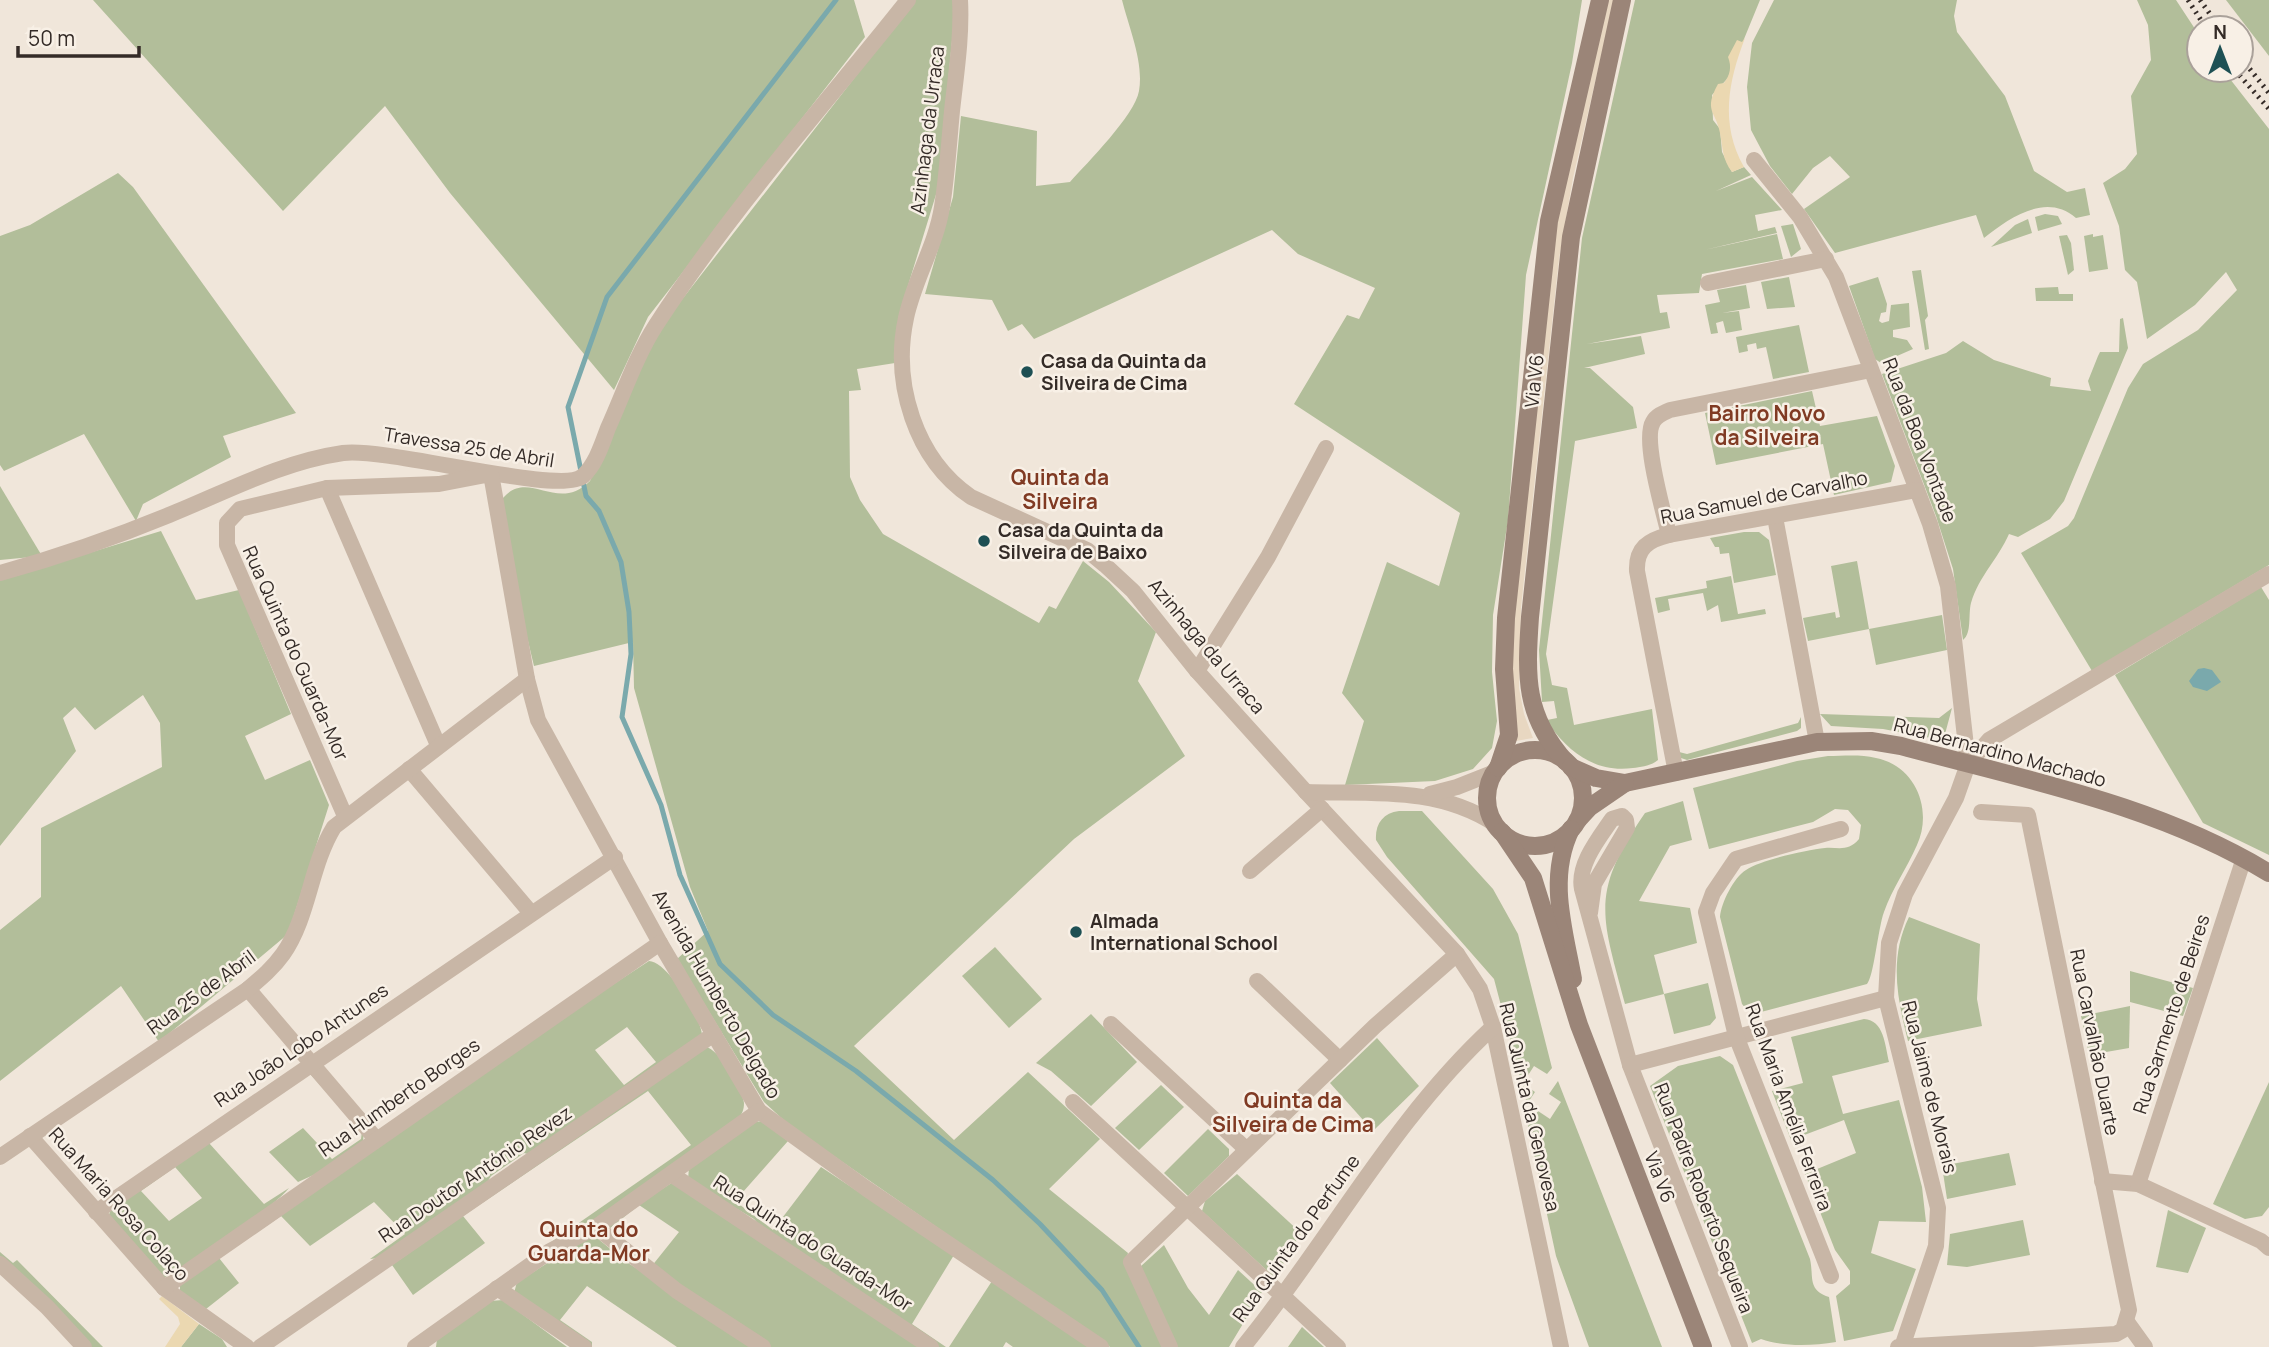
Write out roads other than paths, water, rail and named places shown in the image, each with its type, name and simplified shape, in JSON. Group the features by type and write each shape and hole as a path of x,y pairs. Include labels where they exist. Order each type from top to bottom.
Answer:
{"main road":[{"name":"Via V6","path":"1497,770 1508,735 1504,669 1506,618 1546,241 1600,0"},
{"name":"Via V6","path":"1568,764 1547,740 1535,718 1528,679 1530,617 1571,237 1622,0"},
{"name":"Rua Bernardino Machado","path":"1568,764 1596,778 1625,783 1816,742 1871,741 2094,798 2199,836 2269,873"},
{"path":"1527,751 1545,752 1568,764 1582,794 1573,826 1552,843 1533,846 1518,843 1498,828 1487,800 1497,770 1513,756 1527,751"},
{"name":"Rua Bernardino Machado","path":"1573,826 1590,807 1625,783"},
{"name":"Via V6","path":"1573,826 1558,862 1557,886 1584,1038"},
{"name":"Via V6","path":"1498,828 1533,878 1584,1038 1702,1342"}],"street":[{"name":"Travessa 25 de Abril","path":"0,573 65,555 264,473 344,453 398,455 491,474 564,483 582,477 597,456 661,318 713,243 908,0"},
{"name":"Azinhaga da Urraca","path":"960,0 961,34 941,209 915,283 902,341 904,386 918,435 954,485 971,496 1087,550 1105,565 1133,591 1197,671 1306,793"},
{"name":"Rua da Boa Vontade","path":"1754,160 1800,217 1826,259 1917,489 1948,586 1968,764"},
{"path":"1707,283 1826,259"},
{"path":"1669,535 1650,443 1653,422 1660,414 1871,370"},
{"path":"1197,671 1268,557 1326,448"},
{"path":"438,745 327,488 439,484 491,474"},
{"name":"Avenida Humberto Delgado","path":"491,474 527,679 547,740 615,857 660,943 759,1111 845,1173 1101,1347"},
{"name":"Rua Quinta do Guarda-Mor","path":"327,488 240,509 227,523 226,545 345,816"},
{"name":"Rua Samuel de Carvalho","path":"1676,773 1637,560 1647,542 1669,535 1917,489"},
{"path":"1775,517 1816,742"},
{"path":"1968,764 1989,740 2269,574"},
{"name":"Rua 25 de Abril","path":"0,1157 248,989 268,972 284,952 323,846 334,827 527,679"},
{"name":"Rua Jaime de Morais","path":"1900,1347 1936,1246 1938,1208 1886,998 1889,943 1895,918 1956,798 1968,764"},
{"path":"410,769 531,913"},
{"path":"1421,795 1457,787 1497,770"},
{"path":"1306,793 1421,795 1460,804 1498,828"},
{"name":"Rua Quinta da Genovesa","path":"1306,793 1457,954 1480,989 1493,1027 1561,1347"},
{"path":"1250,871 1322,809"},
{"name":"Rua Carvalhão Duarte","path":"1981,812 2028,815 2129,1310 2127,1322"},
{"path":"1590,913 1592,891 1626,829 1627,822 1622,816 1611,820 1583,867 1584,873 1590,878 1600,873"},
{"name":"Rua Maria Amélia Ferreira","path":"1830,1276 1736,1036 1707,923 1708,902 1736,859 1841,829"},
{"name":"Rua João Lobo Antunes","path":"96,1212 615,857"},
{"name":"Rua Sarmento de Beires","path":"2137,1184 2244,858"},
{"name":"Rua Padre Roberto Sequeira","path":"1583,867 1581,884 1630,1065 1740,1347"},
{"name":"Rua Humberto Borges","path":"164,1288 660,943"},
{"path":"1170,1347 1131,1262 1340,1060 1457,954"},
{"path":"1257,981 1340,1060"},
{"path":"248,989 376,1139"},
{"path":"1630,1065 1886,998"},
{"path":"1111,1024 1246,1149"},
{"name":"Rua Quinta do Perfume","path":"1242,1347 1423,1099 1458,1059 1493,1027"},
{"name":"Rua Doutor António Revez","path":"260,1347 714,1034"},
{"path":"1073,1102 1338,1347"},
{"path":"419,1346 550,1251 596,1227 759,1111"},
{"name":"Rua Maria Rosa Colaço","path":"30,1136 164,1288 182,1304 247,1347"},
{"name":"Rua Quinta do Guarda-Mor","path":"671,1174 931,1347"},
{"path":"2102,1181 2137,1184 2266,1239"},
{"path":"596,1227 677,1291 763,1347"},
{"path":"0,1264 47,1307 84,1347"},
{"path":"498,1288 584,1347"},
{"path":"1900,1347 2023,1342 2116,1334 2123,1330 2127,1322 2145,1347"}],"water":[{"path":"2198,669 2212,670 2221,682 2207,691 2193,687 2189,681"}],"waterway":[{"path":"836,0 607,297 568,407 586,496 599,511 621,562 629,612 631,654 622,717 661,805 680,875 720,964 773,1015 856,1071 993,1180 1040,1224 1102,1290 1139,1347"}],"railway":[{"path":"2188,0 2197,14"},
{"path":"2200,0 2210,14"},
{"path":"2255,76 2269,93"},
{"path":"2247,84 2269,109"}],"place":[{"name":"Casa da Quinta da Silveira de Cima","path":"1027,372"},
{"name":"Casa da Quinta da Silveira de Baixo","path":"984,541"},
{"name":"Almada International School","path":"1076,932"}],"district":[{"name":"Bairro Novo da Silveira","path":"1767,426"},
{"name":"Quinta da Silveira","path":"1060,490"},
{"name":"Quinta da Silveira de Cima","path":"1293,1113"},
{"name":"Quinta do Guarda-Mor","path":"589,1242"}]}
